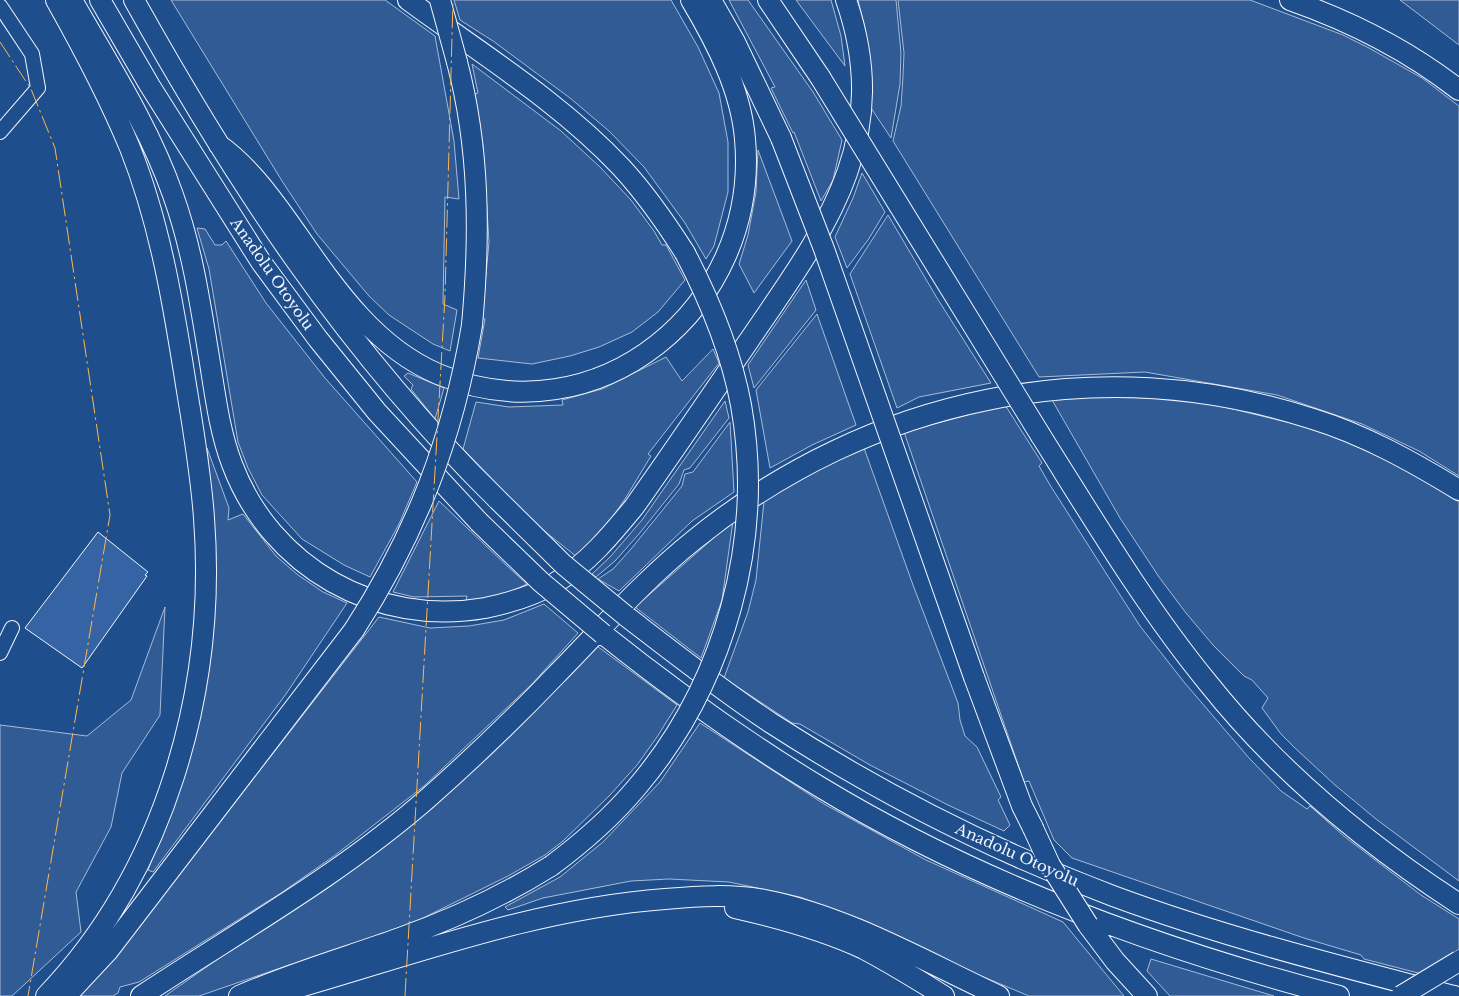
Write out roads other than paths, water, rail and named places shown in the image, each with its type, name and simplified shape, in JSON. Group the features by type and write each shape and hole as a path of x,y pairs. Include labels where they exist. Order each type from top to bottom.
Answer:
{"highway":[{"path":"46,996 78,960 118,903 144,854 165,802 184,738 198,672 203,631 205,559 205,520 195,442 180,342 156,230 141,180 117,118 56,0"},
{"path":"72,0 139,119 174,196 191,254 218,414 229,457 241,485 267,526 286,548 317,573 361,597 383,604 426,612 473,610 518,599 556,582 582,563 605,542 634,507 791,281 821,234 841,191 860,129 861,68 856,36 846,0"},
{"name":"Anadolu Otoyolu","path":"100,0 150,86 261,262 318,339 377,412 479,522 541,582 602,634 682,695 820,787 973,868 1151,940 1339,996"},
{"name":"Anadolu Otoyolu","path":"134,0 219,145 279,238 343,327 428,429 564,565 696,670 770,722 820,754 928,813 999,848 1114,896 1238,938 1454,996"},
{"path":"240,996 272,982 444,922 483,905 551,866 604,822 637,788 664,752 704,685 727,624 738,583 748,503 748,466 741,405 718,325 685,253 640,188 598,144 542,98 408,0"},
{"path":"66,996 108,951 354,630 397,558 430,484 450,427 460,387 472,325 477,263 476,173 467,106 440,0"},
{"path":"219,145 238,158 357,313 385,340 416,363 456,381 484,388 524,392 584,384 618,370 657,347 695,310 716,278 736,232 743,206 745,182 746,146 742,118 725,66 691,0"},
{"path":"711,0 742,57 781,138 824,249 974,677 1022,806 1050,865 1088,925 1115,961 1147,996"},
{"path":"768,0 820,77 1148,604 1181,649 1228,706 1314,795 1389,856 1459,904"},
{"path":"1290,0 1377,37 1426,65 1459,90"},
{"path":"141,996 313,886 400,821 510,723 596,633 693,541 768,486 811,461 874,433 939,411 1005,396 1050,390 1106,387 1167,388 1253,402 1314,419 1395,454 1459,490"},
{"path":"268,996 525,922 591,907 651,900 730,896 765,900 808,912 872,937 999,996"},
{"path":"651,900 733,907 807,927 865,950 944,996"},
{"path":"1400,996 1459,961"}],"street":[{"path":"0,6 32,54 38,88 0,132"},
{"path":"0,654 12,628"}]}
